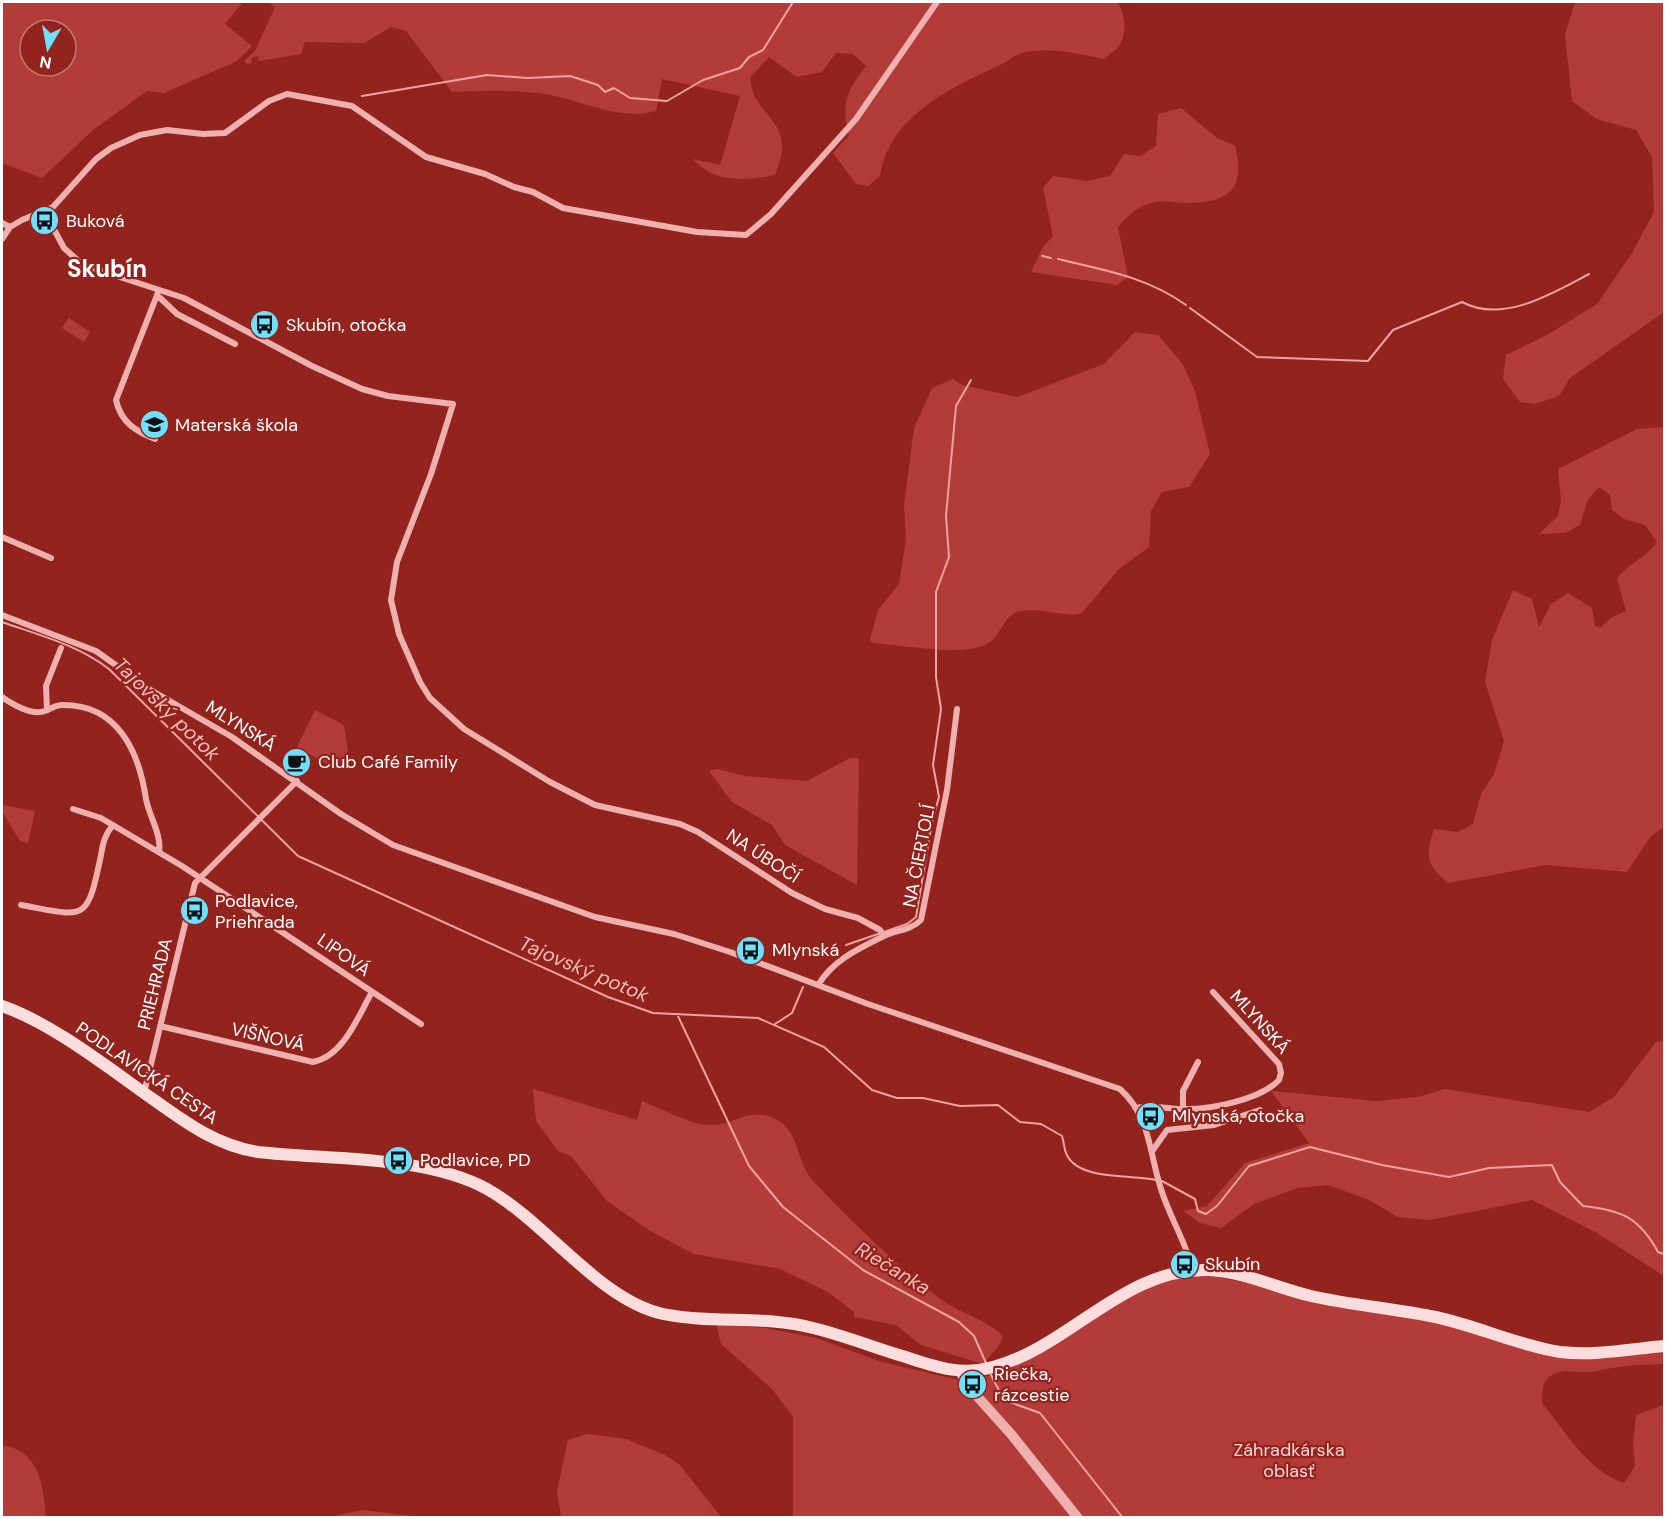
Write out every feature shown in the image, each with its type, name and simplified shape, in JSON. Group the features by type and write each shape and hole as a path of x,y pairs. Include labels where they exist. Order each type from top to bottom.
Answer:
{"main road":[{"name":"PODLAVICKÁ CESTA","path":"2,1006 36,1021 205,1134 244,1150 403,1165 434,1170 467,1180 506,1200 604,1283 636,1304 675,1315 810,1327 931,1366 961,1373 996,1367 1024,1355 1147,1282 1193,1271 1241,1275 1307,1296 1449,1320 1561,1352 1597,1352 1665,1346"}],"street":[{"path":"2,239 10,227 61,200 96,159 111,148 140,135 167,130 203,134 225,133 269,101 287,94 352,106 426,157 533,192 550,203 578,213 697,232 746,235 771,214 856,120 937,2"},
{"path":"44,211 55,236 74,259 83,265 158,293 177,314 235,344"},
{"path":"2,223 10,227"},
{"path":"155,439 129,426 117,409 116,400 158,293"},
{"name":"NA ÚBOČÍ","path":"158,293 184,298 312,366 362,389 388,396 453,404 393,580 391,600 399,634 420,682 430,698 464,729 595,805 680,824 698,832 800,897 825,909 858,918 883,934"},
{"path":"2,537 51,558"},
{"name":"MLYNSKÁ","path":"2,615 96,651 149,689 232,736 361,827 409,851 587,915 693,940 818,985 1110,1083 1129,1097 1136,1108 1153,1150 1160,1184 1187,1248 1193,1271"},
{"path":"47,710 46,686 61,648"},
{"path":"2,698 28,710 42,712 63,705 84,709 105,717 119,729 131,746 139,766 150,813 159,838 159,852"},
{"name":"NA ČIERTOLÍ","path":"818,985 843,957 883,934 916,925 923,915 947,790 957,709"},
{"name":"PRIEHRADA","path":"144,1093 195,883 297,781"},
{"name":"LIPOVÁ","path":"73,809 96,816 159,852 421,1024"},
{"path":"21,905 66,913 85,907 92,897 104,839 113,825"},
{"name":"VIŠŇOVÁ","path":"160,1026 313,1062 330,1054 343,1042 372,992"},
{"name":"MLYNSKÁ","path":"1136,1108 1155,1106 1183,1109 1227,1104 1273,1085 1281,1077 1281,1069 1275,1059 1213,992"},
{"path":"1183,1109 1183,1091 1198,1062"},
{"path":"1153,1150 1167,1130 1214,1125 1260,1110"},
{"path":"961,1373 967,1385 1011,1434 1077,1518"}],"green space":[{"path":"2,2 243,2 225,24 252,46 237,61 164,93 147,91 93,130 42,178 2,163"},
{"path":"269,2 1116,2 1122,11 1124,29 1119,46 1104,59 1043,50 1022,53 942,95 924,107 895,137 886,155 880,176 868,186 856,184 833,153 849,136 845,115 847,98 866,66 853,54 836,53 822,72 797,77 769,57 750,78 753,92 759,103 779,131 782,142 781,156 775,175 742,179 710,172 693,159 720,165 740,96 662,79 656,111 629,114 539,93 452,92 406,31 391,27 364,43 305,42 301,54 259,61 258,56 251,58 252,63 246,64 245,60 255,51 275,7"},
{"path":"1575,2 1664,2 1664,312 1570,378 1559,396 1535,404 1520,402 1503,379 1506,355 1547,335 1597,304 1632,253 1654,212 1652,157 1636,130 1597,119 1572,101 1565,35"},
{"path":"1181,108 1217,138 1235,146 1238,174 1230,191 1222,197 1199,202 1156,202 1144,205 1130,214 1118,227 1128,277 1117,285 1031,272 1043,247 1053,236 1043,188 1053,176 1087,181 1110,176 1124,154 1140,156 1156,146 1158,114"},
{"path":"69,318 90,332 84,342 62,328"},
{"path":"1135,332 1158,335 1182,363 1195,391 1210,454 1189,487 1162,492 1151,511 1149,547 1118,570 1082,613 1067,614 1035,610 1018,612 1008,618 992,641 976,648 963,650 873,643 870,640 878,610 899,584 906,540 904,505 914,428 932,388 953,379 962,385 1017,397 1104,364"},
{"path":"1664,427 1664,827 1651,836 1627,872 1546,865 1448,883 1435,871 1429,859 1429,846 1434,829 1458,832 1473,824 1481,794 1494,774 1504,741 1485,682 1492,640 1513,590 1532,599 1539,627 1551,604 1568,593 1592,608 1595,626 1601,627 1612,617 1626,611 1617,579 1657,542 1645,525 1624,519 1612,510 1610,495 1599,487 1587,501 1580,525 1565,533 1539,534 1558,516 1561,500 1558,469 1637,429"},
{"path":"315,710 344,725 348,751 335,768 297,747"},
{"path":"850,758 859,758 857,885 785,845 772,825 732,802 709,771 718,769 745,776 807,781"},
{"path":"2,805 35,811 28,843 20,841 2,811"},
{"path":"1664,1041 1664,1276 1597,1233 1532,1200 1430,1220 1398,1217 1369,1200 1328,1185 1297,1188 1254,1204 1221,1228 1200,1223 1183,1211 1207,1206 1245,1163 1309,1143 1271,1091 1376,1101 1418,1097 1445,1089 1589,1112 1614,1097 1656,1042"},
{"path":"533,1089 637,1120 642,1101 699,1124 722,1124 760,1114 779,1121 792,1136 803,1165 815,1183 859,1228 921,1284 946,1303 988,1325 1003,1336 998,1347 983,1364 921,1345 896,1325 854,1317 854,1312 828,1292 780,1269 694,1254 650,1231 607,1201 571,1156 558,1151 536,1121"},
{"name":"Záhradkárska oblasť","path":"1188,1272 1261,1285 1307,1301 1399,1315 1490,1336 1526,1349 1664,1351 1664,1363 1661,1364 1590,1372 1566,1371 1554,1374 1545,1382 1542,1403 1589,1460 1611,1478 1624,1483 1635,1466 1633,1443 1636,1415 1664,1405 1664,1517 793,1517 793,1417 773,1390 721,1344 716,1324 765,1328 813,1337 882,1362 959,1380 1002,1374 1129,1294"},
{"path":"587,1434 626,1439 665,1455 679,1464 721,1517 561,1517 557,1491 568,1440"},
{"path":"2,1445 24,1454 32,1462 41,1482 46,1517 2,1517"},
{"path":"362,1510 421,1517 331,1517"}],"waterway":[{"path":"362,96 487,75 527,78 570,76 598,85 605,92 614,88 630,98 667,101 703,80 740,68 749,57 763,50 793,2"},
{"path":"1042,256 1051,258"},
{"path":"1058,259 1140,281 1171,295 1186,305"},
{"path":"1190,308 1257,357 1368,361 1393,330 1462,302 1478,308 1494,310 1511,308 1544,297 1589,274"},
{"path":"846,945 907,924 916,917 932,822 939,797 933,765 941,709 936,677 936,592 949,557 946,516 956,406 971,380"},
{"name":"Tajovský potok","path":"2,622 71,647 109,669 298,856 608,997 653,1013 758,1018 824,1047 872,1090 897,1098 923,1098 960,1106 998,1105 1020,1122 1041,1124 1062,1136 1067,1155 1073,1163 1083,1169 1107,1175 1156,1180"},
{"path":"775,1024 792,1013 803,987"},
{"name":"Riečanka","path":"677,1014 749,1166 783,1207 863,1270 959,1322 974,1336 986,1363"},
{"name":"Tajovský potok","path":"1162,1181 1195,1199 1198,1211 1206,1214 1217,1206 1249,1166 1310,1147 1382,1165 1449,1177 1489,1168 1552,1165 1560,1182 1583,1206 1608,1210 1628,1217 1644,1231 1658,1252 1664,1254"},
{"name":"Riečanka","path":"989,1371 1004,1400 1040,1413 1123,1518"}],"place":[{"name":"Buková","path":"45,221"},
{"name":"Skubín, otočka","path":"265,325"},
{"name":"Materská škola","path":"154,425"},
{"name":"Club Café Family","path":"297,762"},
{"name":"Podlavice, Priehrada","path":"194,911"},
{"name":"Mlynská","path":"751,950"},
{"name":"Mlynská, otočka","path":"1151,1116"},
{"name":"Podlavice, PD","path":"399,1160"},
{"name":"Skubín","path":"1184,1264"},
{"name":"Riečka, rázcestie","path":"973,1384"}],"district":[{"name":"Skubín","path":"107,268"}]}
